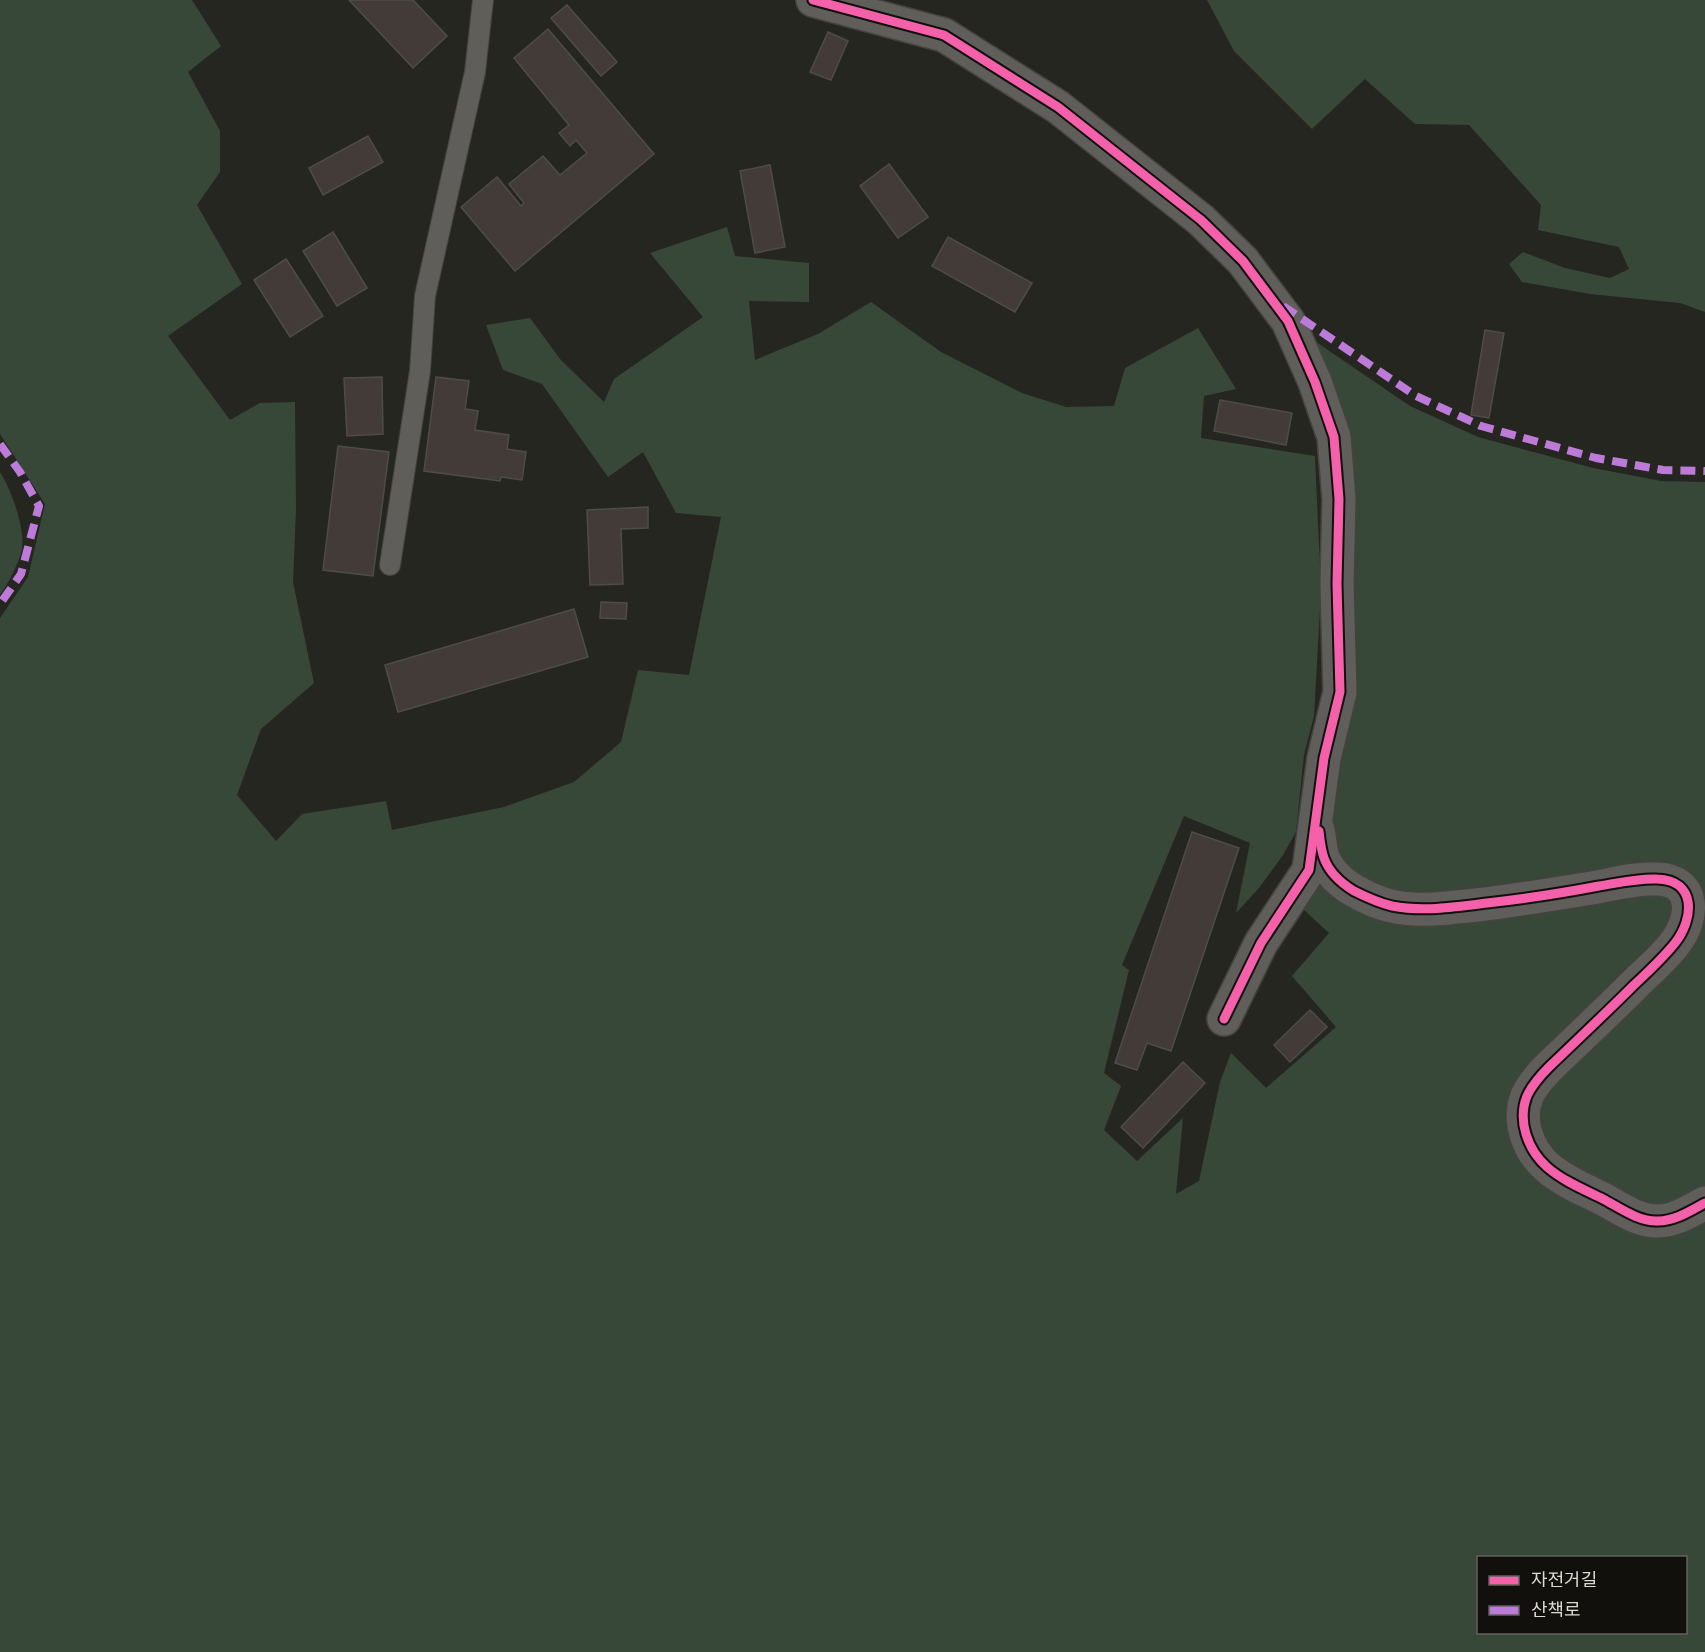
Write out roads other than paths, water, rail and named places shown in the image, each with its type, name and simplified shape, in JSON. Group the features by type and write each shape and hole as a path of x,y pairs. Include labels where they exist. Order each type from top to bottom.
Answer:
{"street":[{"path":"813,0 944,34 1058,107 1201,220 1243,261 1288,321 1315,382 1334,437 1339,499 1337,584 1340,692 1324,758 1309,870 1261,943 1224,1019"},
{"path":"1316,819 1323,857 1332,872 1344,884 1357,892 1391,906 1454,908 1636,880 1656,879 1673,882 1683,890 1689,901 1689,915 1675,943 1535,1082 1527,1096 1524,1124 1531,1146 1547,1167 1564,1179 1638,1217 1657,1221 1677,1218 1705,1203"}],"lane":[{"path":"390,565 420,371 425,296 475,72 483,0"}]}
